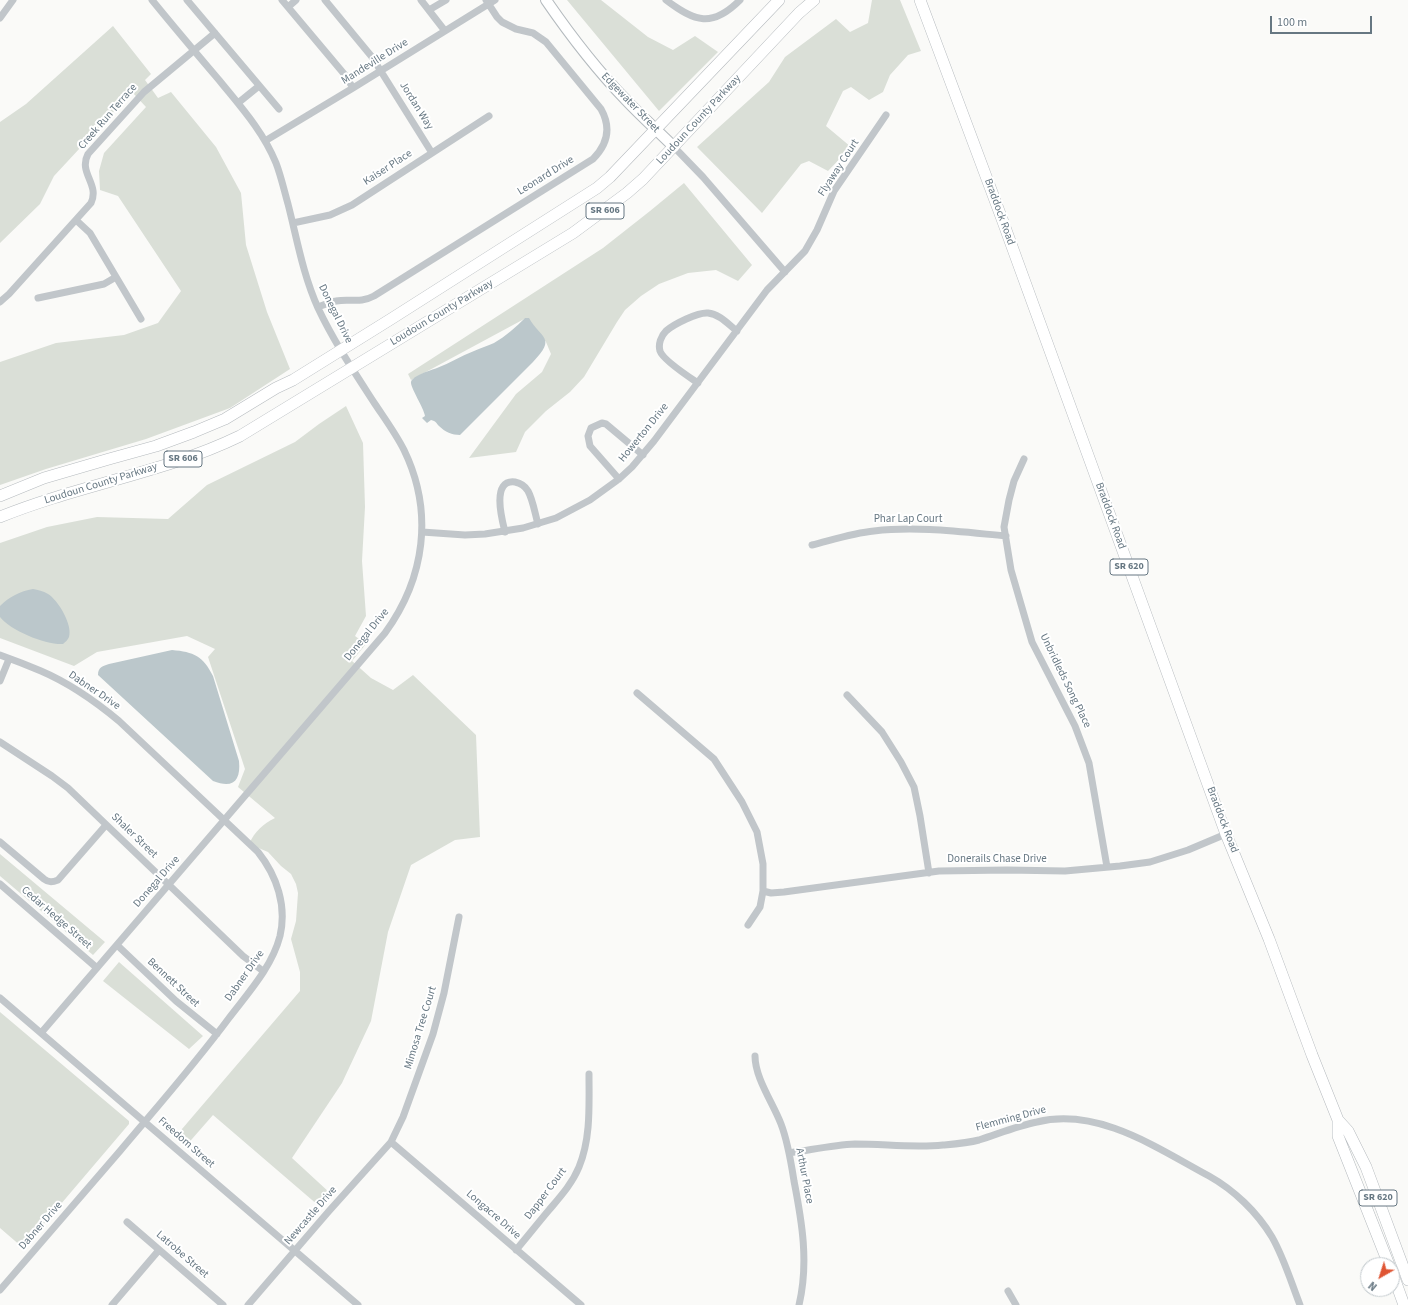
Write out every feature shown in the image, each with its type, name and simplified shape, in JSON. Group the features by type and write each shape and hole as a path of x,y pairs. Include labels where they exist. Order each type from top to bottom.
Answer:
{"main road":[{"name":"Loudoun County Parkway","path":"0,496 44,478 156,446 225,419 276,388 293,380 597,188 610,177 779,0"},
{"name":"Loudoun County Parkway","path":"0,517 52,498 95,486 216,447 240,436 574,233 627,193 674,147 799,13 814,0"},
{"name":"Braddock Road","path":"920,0 1002,219 1226,834 1269,939 1338,1120 1348,1131 1366,1167 1408,1280"},
{"name":"Braddock Road","path":"1338,1120 1338,1136 1386,1257"},
{"path":"1400,1294 1404,1305"}],"street":[{"path":"0,18 13,0"},
{"name":"Donegal Drive","path":"41,1033 385,633 396,617 412,583 418,565 422,532 420,499 411,465 394,433 340,350 318,307 305,272 282,180 265,140 238,103 152,0"},
{"path":"187,0 279,109"},
{"path":"282,0 345,75 353,88"},
{"path":"288,7 296,0"},
{"name":"Jordan Way","path":"325,0 372,56 432,153"},
{"path":"421,0 445,31"},
{"path":"429,10 446,0"},
{"name":"Mandeville Drive","path":"265,140 381,71 445,31 487,2 495,0"},
{"name":"Edgewater Street","path":"546,0 602,74 626,101 703,177 785,272"},
{"path":"666,0 681,11 696,18 708,19 720,16 730,10 740,0"},
{"name":"Leonard Drive","path":"318,307 337,300 363,300 374,296 593,159 604,146 607,131 605,116 601,109 572,76 546,42 533,33 509,26 497,16 487,2"},
{"path":"0,5 6,10"},
{"path":"194,51 215,33"},
{"name":"Creek Run Terrace","path":"0,302 91,204 94,198 93,187 85,164 88,154 144,92 194,51"},
{"path":"238,103 259,86"},
{"name":"Flyaway Court","path":"785,272 804,250 817,230 834,191 886,115"},
{"name":"Kaiser Place","path":"293,223 341,211 352,205 489,116"},
{"path":"76,220 90,232 141,319"},
{"name":"Howerton Drive","path":"422,532 465,535 505,532 538,524 574,510 590,500 619,479 643,455 767,290 785,272"},
{"path":"38,298 104,284 116,277"},
{"path":"698,383 664,356 659,347 662,335 666,330 700,313 706,312 718,316 736,331"},
{"path":"619,479 590,446 588,436 591,428 602,423 606,424 643,455"},
{"name":"Unbridleds Song Place","path":"1024,459 1014,481 1008,500 1004,526 1011,570 1032,642 1075,726 1089,763 1096,795 1107,867"},
{"path":"505,532 499,497 504,486 513,482 520,483 528,490 538,524"},
{"name":"Phar Lap Court","path":"812,545 852,534 875,531 949,531 1006,536"},
{"name":"Dabner Drive","path":"0,655 36,668 55,678 99,704 119,721 258,852 272,873 279,893 282,911 280,936 271,960 217,1034 145,1122 0,1290"},
{"path":"0,681 9,658"},
{"path":"637,693 714,759 742,802 757,832 763,864 764,891 760,907 748,925"},
{"path":"847,695 882,732 901,762 914,787 929,872"},
{"name":"Shaler Street","path":"0,742 68,788 243,956 263,972"},
{"path":"0,842 44,879 54,882 58,880 106,825"},
{"name":"Donerails Chase Drive","path":"764,891 771,893 784,892 929,872 1007,870 1065,871 1150,862 1188,850 1226,834"},
{"name":"Cedar Hedge Street","path":"0,884 97,968"},
{"name":"Mimosa Tree Court","path":"391,1142 403,1117 433,1034 444,993 459,917"},
{"name":"Bennett Street","path":"117,945 176,1001 217,1034"},
{"name":"Freedom Street","path":"0,998 358,1305"},
{"name":"Arthur Place","path":"755,1056 757,1074 774,1105 782,1125 801,1216 805,1255 802,1291 799,1305"},
{"name":"Dapper Court","path":"516,1250 564,1193 579,1168 584,1153 589,1123 590,1074"},
{"name":"Flemming Drive","path":"789,1153 854,1144 916,1147 943,1145 977,1140 1037,1122 1057,1118 1102,1124 1130,1133 1209,1176 1235,1194 1262,1222 1272,1237 1282,1257 1300,1305"},
{"name":"Longacre Drive","path":"391,1142 581,1305"},
{"name":"Newcastle Drive","path":"248,1305 391,1142"},
{"name":"Latrobe Street","path":"127,1222 223,1305"},
{"path":"112,1305 159,1250"},
{"path":"1008,1291 1016,1305"}],"shaded area":[{"path":"567,0 601,0 648,37 673,50 695,36 718,52 659,111"},
{"path":"872,0 900,0 921,51 908,55 890,75 883,92 869,100 851,87 843,91 826,126 851,147 828,171 809,161 801,164 762,213 697,147 769,82 785,57 836,19 850,32 868,23"},
{"path":"113,26 151,74 145,80 158,98 171,92 216,147 241,193 246,245 267,312 290,369 230,408 146,439 46,469 0,485 0,362 56,343 124,335 158,323 181,291 118,196 100,190 99,171 104,153 146,107 132,92 54,176 40,204 0,243 0,122 26,104"},
{"path":"684,183 752,265 738,281 716,270 688,273 659,284 641,296 625,310 584,377 570,392 546,411 525,432 516,452 469,458 516,394 542,372 551,354 546,342 526,318 411,380 408,374 603,248"},
{"path":"525,318 529,318 544,338 545,343 544,348 533,362 460,435 451,434 441,428 433,420 427,423 422,418 425,416 411,385 412,380 422,374 494,343 511,331"},
{"path":"346,406 363,443 365,507 362,561 366,616 355,636 366,644 352,661 371,678 393,690 413,675 476,735 480,837 455,840 411,865 388,932 371,1021 342,1083 292,1158 330,1193 319,1206 213,1115 185,1147 176,1136 300,991 300,972 291,939 296,921 298,893 296,884 291,874 268,852 249,844 260,828 275,818 238,787 245,769 208,657 215,649 187,636 97,652 74,666 0,638 0,543 47,527 97,517 168,519 207,485 295,442"},
{"path":"33,589 44,592 52,597 64,613 70,632 69,638 63,644 38,640 20,632 0,617 0,606 3,603 19,593"},
{"path":"172,650 186,652 197,656 209,669 213,676 239,761 239,774 234,782 226,784 213,781 98,675 98,672 103,666"},
{"path":"0,854 105,942 93,955 0,876"},
{"path":"119,962 203,1036 189,1049 103,981"},
{"path":"0,1012 129,1121 129,1124 26,1245 22,1247 0,1228"}]}
